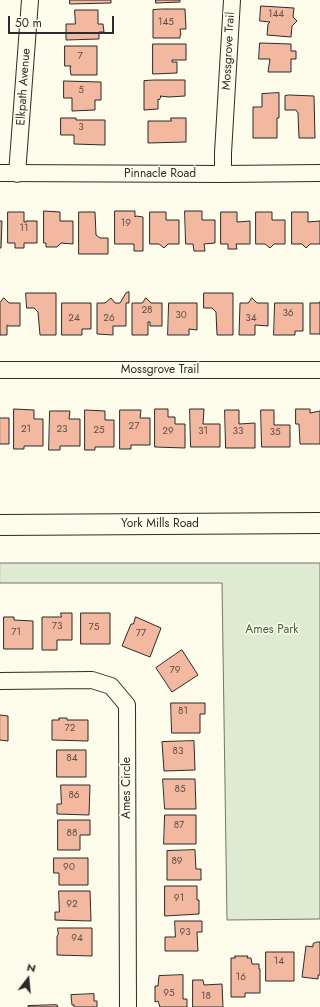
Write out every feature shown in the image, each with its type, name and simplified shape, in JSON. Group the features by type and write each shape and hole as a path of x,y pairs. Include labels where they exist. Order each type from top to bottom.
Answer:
{"main road":[{"name":"York Mills Road","path":"0,525 320,523"}],"street":[{"name":"Elkpath Avenue","path":"17,174 30,0"},
{"name":"Mossgrove Trail","path":"223,174 232,0"},
{"name":"Pinnacle Road","path":"0,173 320,173"},
{"name":"Mossgrove Trail","path":"0,370 320,370"},
{"name":"Ames Circle","path":"0,681 92,680 112,686 127,706 128,1007"}],"green space":[{"name":"Ames Park","path":"0,563 320,563 320,919 227,920 222,583 0,583"}],"building":[{"path":"70,0 111,0 111,3 70,4"},
{"path":"156,0 180,0 180,2 156,3"},
{"path":"261,6 294,8 293,17 297,21 292,26 291,37 267,35 268,24 270,22 260,21"},
{"path":"185,9 186,29 180,29 180,38 153,38 153,10"},
{"path":"75,10 98,10 98,24 103,24 104,32 99,32 99,39 66,40 66,24 75,24"},
{"path":"260,43 291,44 291,51 296,51 296,59 291,59 291,72 268,72 270,59 259,59"},
{"path":"153,44 186,44 186,60 172,60 172,62 177,62 177,73 153,74"},
{"path":"65,46 97,46 97,75 71,75 71,66 65,66"},
{"path":"185,80 185,96 160,96 161,97 159,100 158,99 158,109 144,110 144,81"},
{"path":"64,81 101,82 101,100 95,100 95,110 72,111 72,98 64,98"},
{"path":"279,93 277,138 253,138 253,107 262,107 262,94"},
{"path":"285,96 314,96 315,138 299,138 298,113 296,110 285,110"},
{"path":"61,118 76,118 76,120 105,120 105,145 74,144 74,135 61,135"},
{"path":"171,118 186,118 186,142 148,143 148,121 171,121"},
{"path":"44,211 60,212 60,221 73,221 73,244 61,243 57,247 46,247 46,243 44,243"},
{"path":"115,211 135,211 135,217 143,217 143,251 134,251 134,244 115,244"},
{"path":"185,211 202,211 202,220 215,220 215,243 204,244 205,251 194,251 193,244 186,244"},
{"path":"8,212 24,212 24,222 37,221 37,243 24,243 24,248 15,248 15,243 8,243"},
{"path":"79,212 95,212 96,235 100,238 108,238 108,254 79,254"},
{"path":"150,212 166,212 166,220 179,220 179,244 168,244 164,248 159,244 150,244"},
{"path":"221,212 237,212 237,222 250,221 250,244 236,244 237,249 228,249 228,244 221,244"},
{"path":"256,212 272,212 272,220 285,220 285,244 274,244 270,248 265,244 256,244"},
{"path":"292,212 308,212 308,222 320,221 320,244 310,244 306,248 302,244 292,244"},
{"path":"0,221 2,221 1,248 0,248"},
{"path":"129,292 129,303 126,303 126,326 113,326 113,335 97,334 97,303 105,303 111,298 115,303 120,303 126,293"},
{"path":"26,293 56,293 56,335 40,335 38,312 34,308 27,308"},
{"path":"204,293 233,293 233,335 217,335 216,312 212,308 204,308"},
{"path":"4,298 9,303 20,303 20,326 7,325 7,335 0,335 0,303"},
{"path":"146,298 151,303 162,303 162,326 150,326 150,322 148,322 148,335 132,335 132,303 142,303"},
{"path":"252,298 257,303 268,303 268,326 255,325 255,335 239,335 240,303 248,303"},
{"path":"320,302 320,334 310,334 310,303"},
{"path":"62,303 91,303 91,329 82,329 82,335 62,335"},
{"path":"169,303 197,303 197,330 189,329 189,335 168,335"},
{"path":"275,303 303,303 303,331 295,331 295,335 274,335"},
{"path":"14,409 34,410 34,419 43,419 43,446 24,446 24,449 14,449"},
{"path":"155,409 168,409 168,417 175,417 175,424 185,424 185,448 155,447"},
{"path":"190,409 204,409 203,424 220,424 220,447 191,447"},
{"path":"296,409 310,409 310,413 320,411 320,444 300,444 299,424 296,424"},
{"path":"85,410 105,411 105,420 114,420 114,447 95,447 95,450 85,450"},
{"path":"120,410 141,410 140,418 150,418 150,445 131,445 131,449 120,449"},
{"path":"225,410 239,410 239,424 255,423 255,448 226,448"},
{"path":"261,410 274,410 274,425 290,425 290,447 262,447"},
{"path":"50,411 70,411 69,419 80,419 80,446 60,446 60,450 49,450"},
{"path":"0,418 9,418 9,444 0,444"},
{"path":"61,613 72,613 72,640 57,640 57,650 42,650 42,617 61,617"},
{"path":"81,613 110,613 110,644 81,644"},
{"path":"4,617 14,617 14,620 33,621 33,649 4,649"},
{"path":"136,617 161,628 150,657 122,646 131,624 133,624"},
{"path":"182,650 198,675 172,692 156,668"},
{"path":"171,703 205,703 205,714 200,714 200,733 172,733"},
{"path":"0,715 8,716 8,741 0,740"},
{"path":"59,718 67,718 67,720 88,720 88,741 52,740 52,720 59,720"},
{"path":"194,741 195,770 164,771 162,742"},
{"path":"57,750 86,750 86,777 57,777"},
{"path":"163,779 195,779 196,809 165,809"},
{"path":"61,785 90,785 89,815 57,814 57,804 61,804"},
{"path":"165,815 196,815 196,844 164,844"},
{"path":"58,820 90,820 90,835 80,835 80,850 58,850"},
{"path":"195,850 196,869 201,869 201,880 167,880 167,851"},
{"path":"54,858 88,858 88,885 59,885 59,873 54,873"},
{"path":"165,886 197,886 199,914 165,916"},
{"path":"59,891 90,891 91,921 55,920 55,912 59,912"},
{"path":"175,921 202,921 202,932 197,932 198,951 165,951 165,937 175,937"},
{"path":"58,928 92,928 92,956 57,955"},
{"path":"320,942 320,975 318,975 318,979 302,977 306,946 313,947 313,944"},
{"path":"266,952 294,952 294,981 266,981"},
{"path":"235,956 248,956 247,958 251,958 252,964 259,964 260,993 245,993 245,997 231,997 231,958 235,958"},
{"path":"183,975 183,999 187,999 187,1007 160,1007 158,1001 155,1002 155,986 158,986 159,976"},
{"path":"193,980 203,980 204,985 222,984 223,1007 193,1007"},
{"path":"94,994 94,1001 97,1001 97,1007 74,1007 74,1005 72,1005 71,995"},
{"path":"57,1005 58,1007 28,1007 28,1006"}]}
